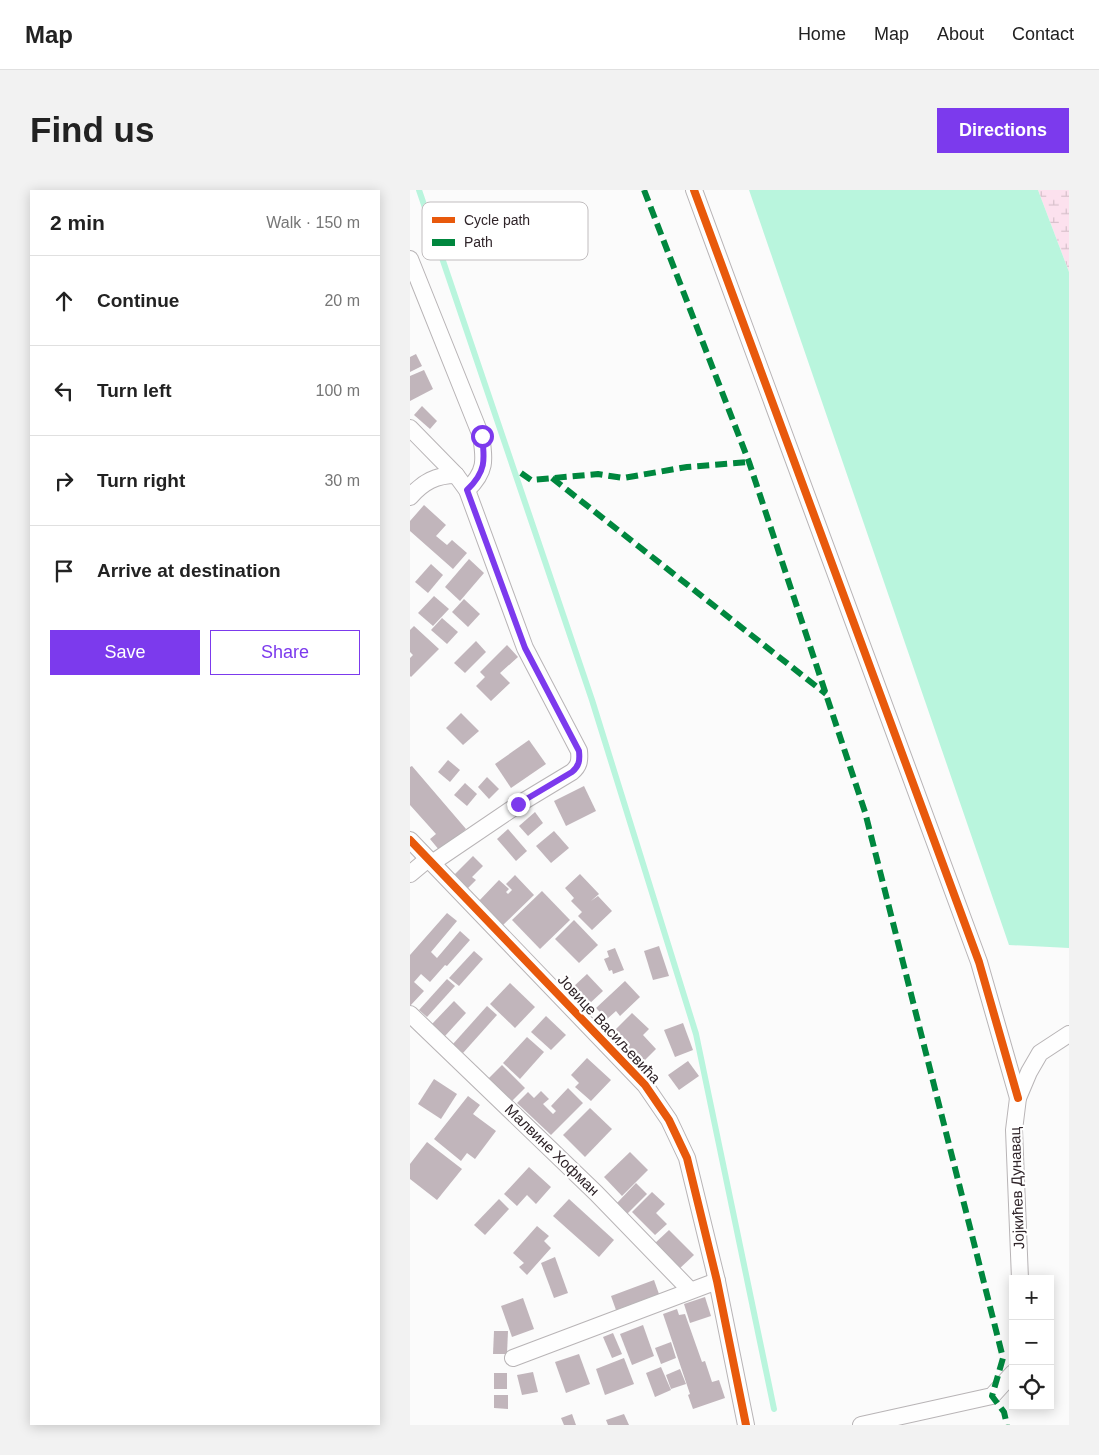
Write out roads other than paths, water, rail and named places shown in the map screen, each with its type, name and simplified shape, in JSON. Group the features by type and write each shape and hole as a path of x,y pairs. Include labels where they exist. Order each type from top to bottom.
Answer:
{"street":[{"path":"694,190 979,962 1018,1098"},
{"path":"410,259 482,436 484,466 477,480 467,490"},
{"path":"410,428 456,475 467,490 525,648 579,751 580,759 577,767 572,772 518,804 410,874"},
{"path":"410,497 427,481 447,475 456,475"},
{"name":"Јовице Васиљевића","path":"410,840 645,1085 669,1120 687,1158 717,1280 746,1425"},
{"name":"Малвине Хофман","path":"410,1014 596,1193 690,1290"},
{"path":"1018,1098 1029,1072 1040,1053 1069,1034"},
{"name":"Јојкићев Дунавац","path":"1018,1098 1014,1130 1020,1275"},
{"path":"513,1358 717,1280"},
{"path":"861,1425 992,1396 1009,1377"}],"waterway":[{"path":"419,190 423,202"},
{"path":"443,260 592,700 696,1034 774,1409"}]}
